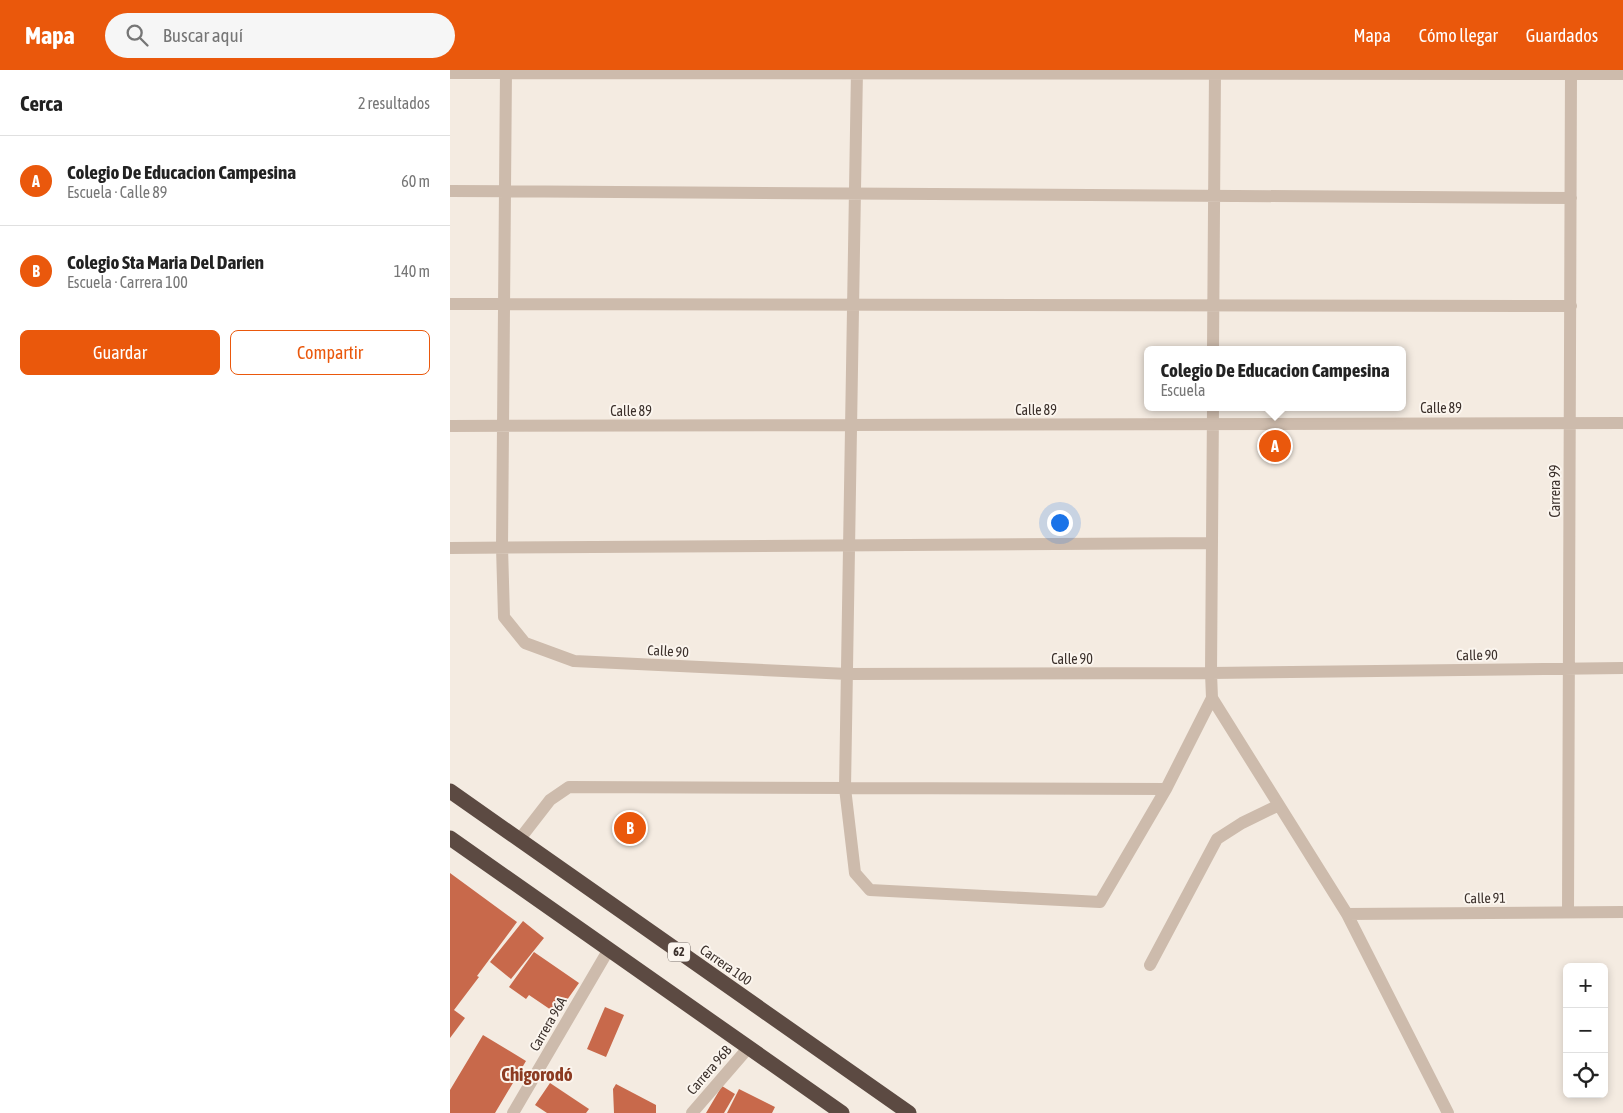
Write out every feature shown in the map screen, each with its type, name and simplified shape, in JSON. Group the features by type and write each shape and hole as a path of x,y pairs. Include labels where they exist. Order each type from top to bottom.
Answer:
{"highway":[{"name":"Carrera 100","path":"450,791 909,1113"},
{"path":"450,838 842,1113"}],"street":[{"path":"502,547 506,71"},
{"path":"450,73 506,71 857,71 1571,72 1623,74"},
{"path":"857,71 846,788 855,873 870,890 1100,902 1166,789 1212,698 1213,411"},
{"path":"1213,346 1215,72"},
{"name":"Carrera 99","path":"1568,912 1571,72"},
{"path":"450,191 1571,198"},
{"path":"450,304 1571,306"},
{"name":"Calle 89","path":"450,426 1623,423"},
{"path":"450,548 1212,543"},
{"name":"Calle 90","path":"502,547 504,617 525,643 574,661 848,674 1211,673 1623,668"},
{"path":"1212,698 1347,914 1448,1113"},
{"path":"519,840 550,800 569,787 1166,789"},
{"path":"1150,965 1217,840 1242,823 1279,805"},
{"name":"Calle 91","path":"1347,914 1623,912"},
{"name":"Carrera 96A","path":"513,1113 609,949"},
{"name":"Carrera 96B","path":"692,1113 749,1048"}],"building":[{"path":"450,873 517,922 454,1010 465,1018 450,1038"},
{"path":"523,921 544,938 511,979 490,962"},
{"path":"534,952 579,983 557,1014 529,995 526,999 509,987"},
{"path":"605,1007 624,1015 606,1057 587,1049"},
{"path":"483,1035 526,1061 495,1113 450,1113 450,1090"},
{"path":"550,1083 589,1109 586,1113 547,1113 535,1105"},
{"path":"616,1084 656,1105 656,1113 614,1113 613,1089"},
{"path":"722,1086 735,1094 724,1113 706,1113"},
{"path":"739,1089 775,1107 772,1113 727,1113"}],"place":[{"name":"Colegio De Educacion Campesina","path":"1275,446"},
{"name":"Colegio Sta Maria Del Darien","path":"630,828"}],"district":[{"name":"Chigorodó","path":"537,1074"}]}
